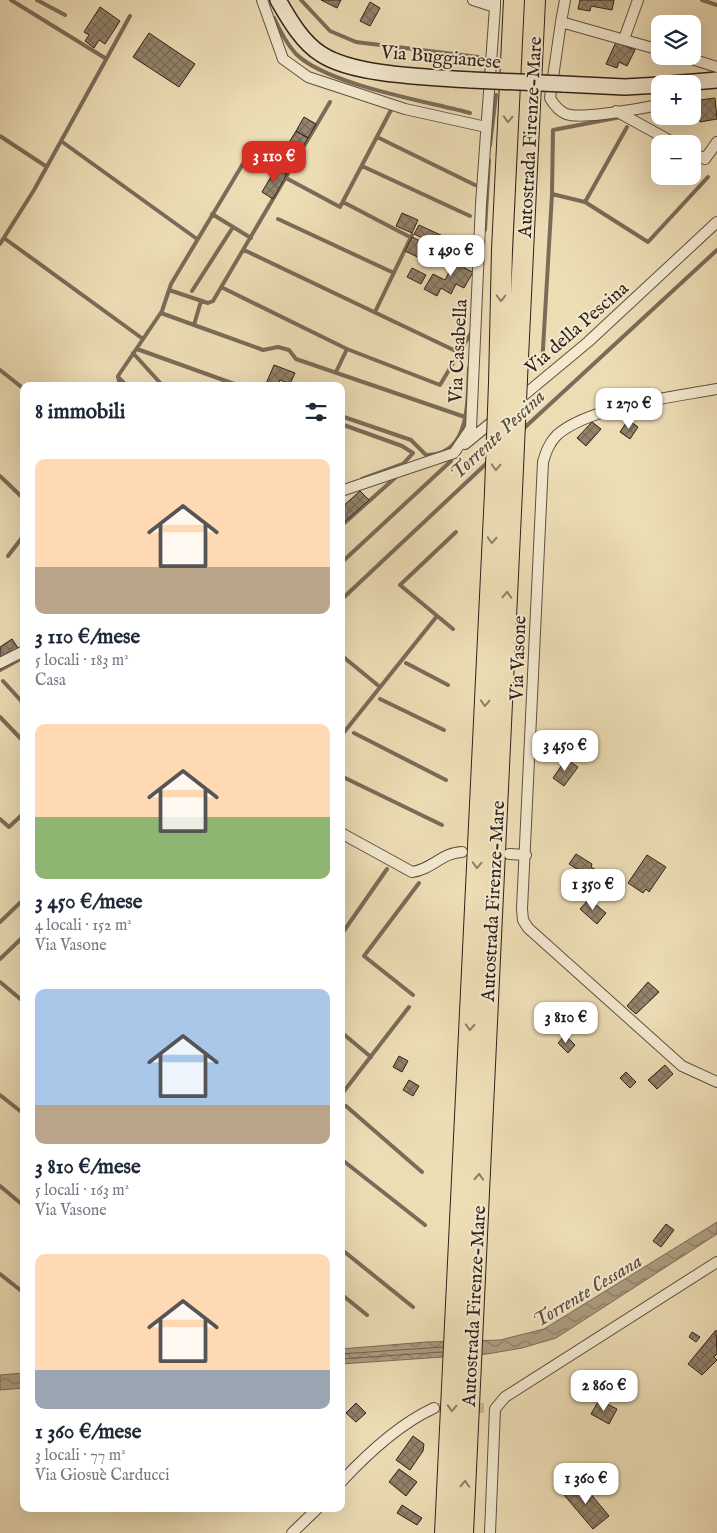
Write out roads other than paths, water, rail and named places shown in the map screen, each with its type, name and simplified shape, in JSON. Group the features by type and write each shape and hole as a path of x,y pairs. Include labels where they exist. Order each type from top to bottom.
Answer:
{"highway":[{"name":"Autostrada Firenze-Mare","path":"508,381 502,250 514,0"},
{"name":"Autostrada Firenze-Mare","path":"445,1533 464,1332 508,381 535,0"},
{"name":"Autostrada Firenze-Mare","path":"462,1359 462,1533"}],"main road":[{"name":"Via Buggianese","path":"278,0 309,45 321,54 341,64 382,72 471,80 625,87 651,86"},
{"path":"701,81 717,80"}],"street":[{"path":"262,0 283,59 308,77 405,109 486,127"},
{"path":"473,0 495,3"},
{"path":"565,0 550,98 553,104 568,115 651,106"},
{"path":"624,39 638,0"},
{"name":"Via Casabella","path":"454,453 471,428 486,127 495,3"},
{"path":"561,22 651,47"},
{"path":"701,62 717,67"},
{"path":"616,111 660,135"},
{"path":"701,157 705,159 717,142"},
{"name":"Via della Pescina","path":"454,453 588,342 717,222"},
{"name":"Via Vasone","path":"717,389 603,413 564,430 556,436 546,450 542,472 526,855 522,909 525,925 682,1066 717,1082"},
{"path":"345,490 454,453"},
{"path":"0,664 20,653"},
{"path":"345,835 412,872 420,871 454,852 462,852"},
{"path":"509,854 526,855"},
{"path":"490,1533 495,1409 505,1397 717,1262"},
{"path":"345,1478 362,1459 415,1419 434,1408"},
{"path":"484,1408 495,1409"},
{"path":"292,1533 314,1512"}],"water":[{"path":"717,1222 717,1234 556,1338 522,1348 487,1354 345,1364 345,1349 426,1342 500,1340 544,1329"},
{"path":"20,1373 20,1388 0,1390 0,1375"}],"waterway":[{"path":"11,0 105,58"},
{"path":"37,0 65,15"},
{"path":"301,0 330,31 356,42 478,57"},
{"path":"702,0 717,5"},
{"path":"0,244 34,190 130,16"},
{"path":"274,18 289,46 296,54 330,75 378,91 470,113"},
{"path":"490,145 496,95"},
{"path":"169,290 208,303 213,301 330,102"},
{"path":"286,178 340,207 391,110"},
{"path":"542,366 552,194 553,130 621,117"},
{"path":"585,202 627,127"},
{"path":"0,136 47,167"},
{"path":"377,137 475,185"},
{"path":"61,141 197,239"},
{"path":"119,382 118,376 162,311 171,284 250,152"},
{"path":"485,230 489,160"},
{"path":"362,166 470,216"},
{"path":"552,194 585,202 648,242 708,177"},
{"path":"343,202 408,236"},
{"path":"212,214 251,238"},
{"path":"278,219 394,273"},
{"path":"192,291 233,227"},
{"path":"375,312 412,235"},
{"path":"4,238 143,339"},
{"path":"244,250 460,353"},
{"name":"Torrente Pescina","path":"522,430 717,250"},
{"path":"221,287 347,349 440,385 471,333"},
{"path":"161,313 194,325 201,301"},
{"path":"194,325 263,350 278,347 289,350 296,359 465,417"},
{"path":"137,349 229,382"},
{"path":"336,372 347,349"},
{"path":"133,353 159,382"},
{"path":"345,417 411,440 426,455 441,453 451,446 459,436 464,424 469,368"},
{"path":"0,370 20,386"},
{"path":"118,377 123,382"},
{"path":"345,425 402,446 413,453 403,464 362,479"},
{"path":"345,559 451,461"},
{"name":"Torrente Pescina","path":"345,596 488,462"},
{"path":"0,476 20,495"},
{"path":"345,522 395,478"},
{"path":"453,629 400,585 456,532"},
{"path":"8,556 20,540"},
{"path":"345,731 437,616"},
{"path":"345,658 380,687"},
{"path":"0,670 20,659"},
{"path":"406,663 448,685"},
{"path":"3,681 20,700"},
{"path":"380,699 444,730"},
{"path":"0,717 20,738"},
{"path":"354,733 446,780"},
{"path":"345,778 442,825"},
{"path":"0,819 9,827 20,817"},
{"path":"345,929 387,869"},
{"path":"413,995 364,956 419,883"},
{"name":"Torrente Pescina","path":"0,922 20,903"},
{"path":"0,959 20,940"},
{"path":"0,982 20,999"},
{"path":"345,1090 409,1007"},
{"path":"345,1035 371,1057"},
{"path":"0,1095 20,1111"},
{"path":"346,1106 422,1172"},
{"path":"345,1162 425,1225"},
{"path":"0,1186 20,1203"},
{"path":"345,1252 413,1307"},
{"path":"0,1274 20,1290"},
{"path":"345,1297 367,1315"}],"tunnel":[{"path":"434,1408 484,1408"}],"water label":[{"name":"Torrente Cessana","path":"587,1290"}]}
